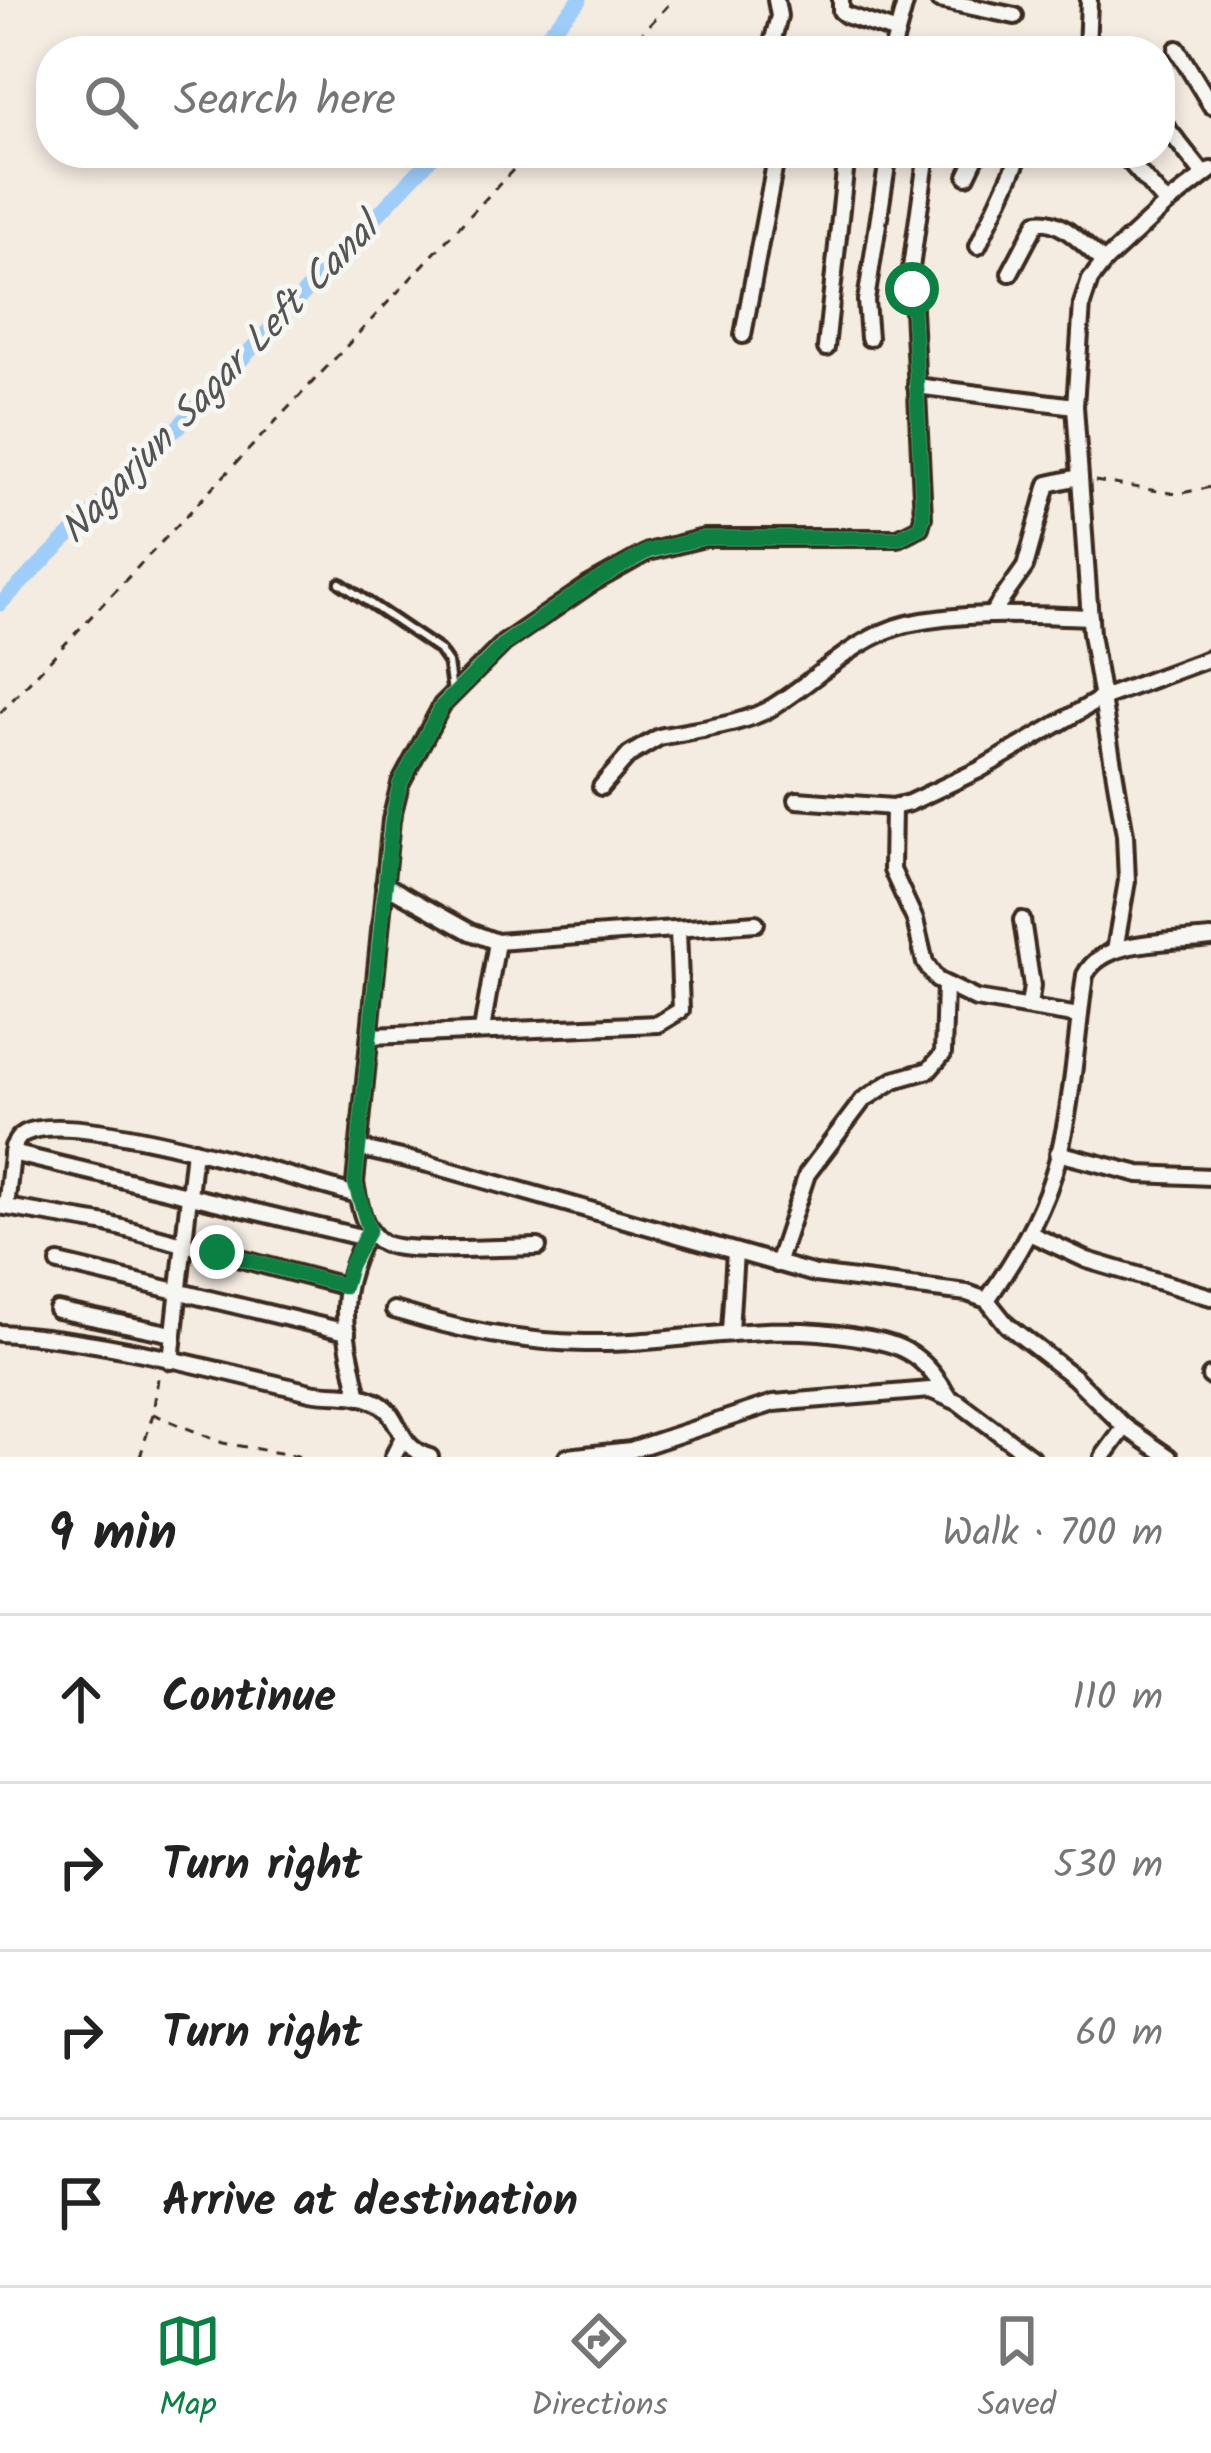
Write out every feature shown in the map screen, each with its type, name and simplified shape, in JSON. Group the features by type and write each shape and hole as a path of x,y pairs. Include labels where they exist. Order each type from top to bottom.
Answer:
{"street":[{"path":"773,36 776,0"},
{"path":"841,0 846,15 897,32"},
{"path":"896,36 906,0"},
{"path":"939,0 1015,16"},
{"path":"1088,36 1089,0"},
{"path":"1178,49 1211,105"},
{"path":"1115,950 1126,881 1125,835 1090,617 1078,477 1075,406 1082,304 1090,280 1104,262 1208,172 1175,136"},
{"path":"743,335 774,168"},
{"path":"826,348 845,168"},
{"path":"869,338 866,302 887,168"},
{"path":"359,1396 344,1286 367,1234 357,1196 358,1148 384,884 400,784 427,728 504,644 648,551 704,538 898,538 920,527 911,245 924,168"},
{"path":"967,176 971,168"},
{"path":"978,246 1014,168"},
{"path":"1135,168 1167,204"},
{"path":"1010,273 1037,222 1043,220 1057,224 1104,262"},
{"path":"916,386 1075,406"},
{"path":"991,615 1025,566 1048,484 1078,477"},
{"path":"601,787 644,744 763,712 883,634 905,625 991,615 1090,617"},
{"path":"797,800 893,807 979,770 1102,698 1211,658"},
{"path":"893,807 892,870 914,920 925,963 945,985 976,999 1079,1016"},
{"path":"384,884 497,942 756,923"},
{"path":"1022,920 1032,986 1029,1006"},
{"path":"371,1036 637,1025 673,1018 681,1010 682,995 678,930"},
{"path":"987,1300 1029,1233 1058,1154 1091,963 1115,950 1211,938"},
{"path":"482,1030 497,942"},
{"path":"777,1264 807,1174 848,1118 878,1088 929,1070 944,1054 945,985"},
{"path":"344,1286 181,1242 3,1207 18,1139 26,1132 59,1127 194,1150 357,1196"},
{"path":"358,1148 815,1274 948,1290 987,1300 1007,1325 1074,1377 1125,1426 1169,1457"},
{"path":"166,1360 194,1150"},
{"path":"12,1153 367,1234 390,1246 538,1247"},
{"path":"1058,1154 1139,1174 1211,1177"},
{"path":"1029,1233 1087,1260 1211,1298"},
{"path":"730,1331 735,1252"},
{"path":"59,1264 347,1332"},
{"path":"56,1310 173,1334"},
{"path":"394,1310 471,1332 525,1340 610,1342 801,1328 890,1342 932,1371 949,1396"},
{"path":"0,1334 72,1338 322,1394 359,1396 387,1409 409,1448 430,1457"},
{"path":"567,1457 631,1450 774,1403 930,1390 949,1396 1031,1457"},
{"path":"1103,1457 1125,1426"},
{"path":"393,1457 402,1439"}],"lane":[{"path":"340,583 439,650 448,663 452,696"}],"path":[{"path":"639,36 673,0"},
{"path":"0,713 515,168"},
{"path":"1078,477 1158,493 1186,494 1211,487"},
{"path":"140,1457 166,1360"},
{"path":"153,1414 224,1443 303,1457"}],"waterway":[{"name":"Nagarjun Sagar Left Canal","path":"546,36 580,0"},
{"name":"Nagarjun Sagar Left Canal","path":"0,604 160,446 422,168"}],"route":[{"path":"217,1252 344,1286 369,1230 355,1183 392,820 400,784 442,706 504,644 648,551 704,538 898,538 920,527 912,289"}]}
